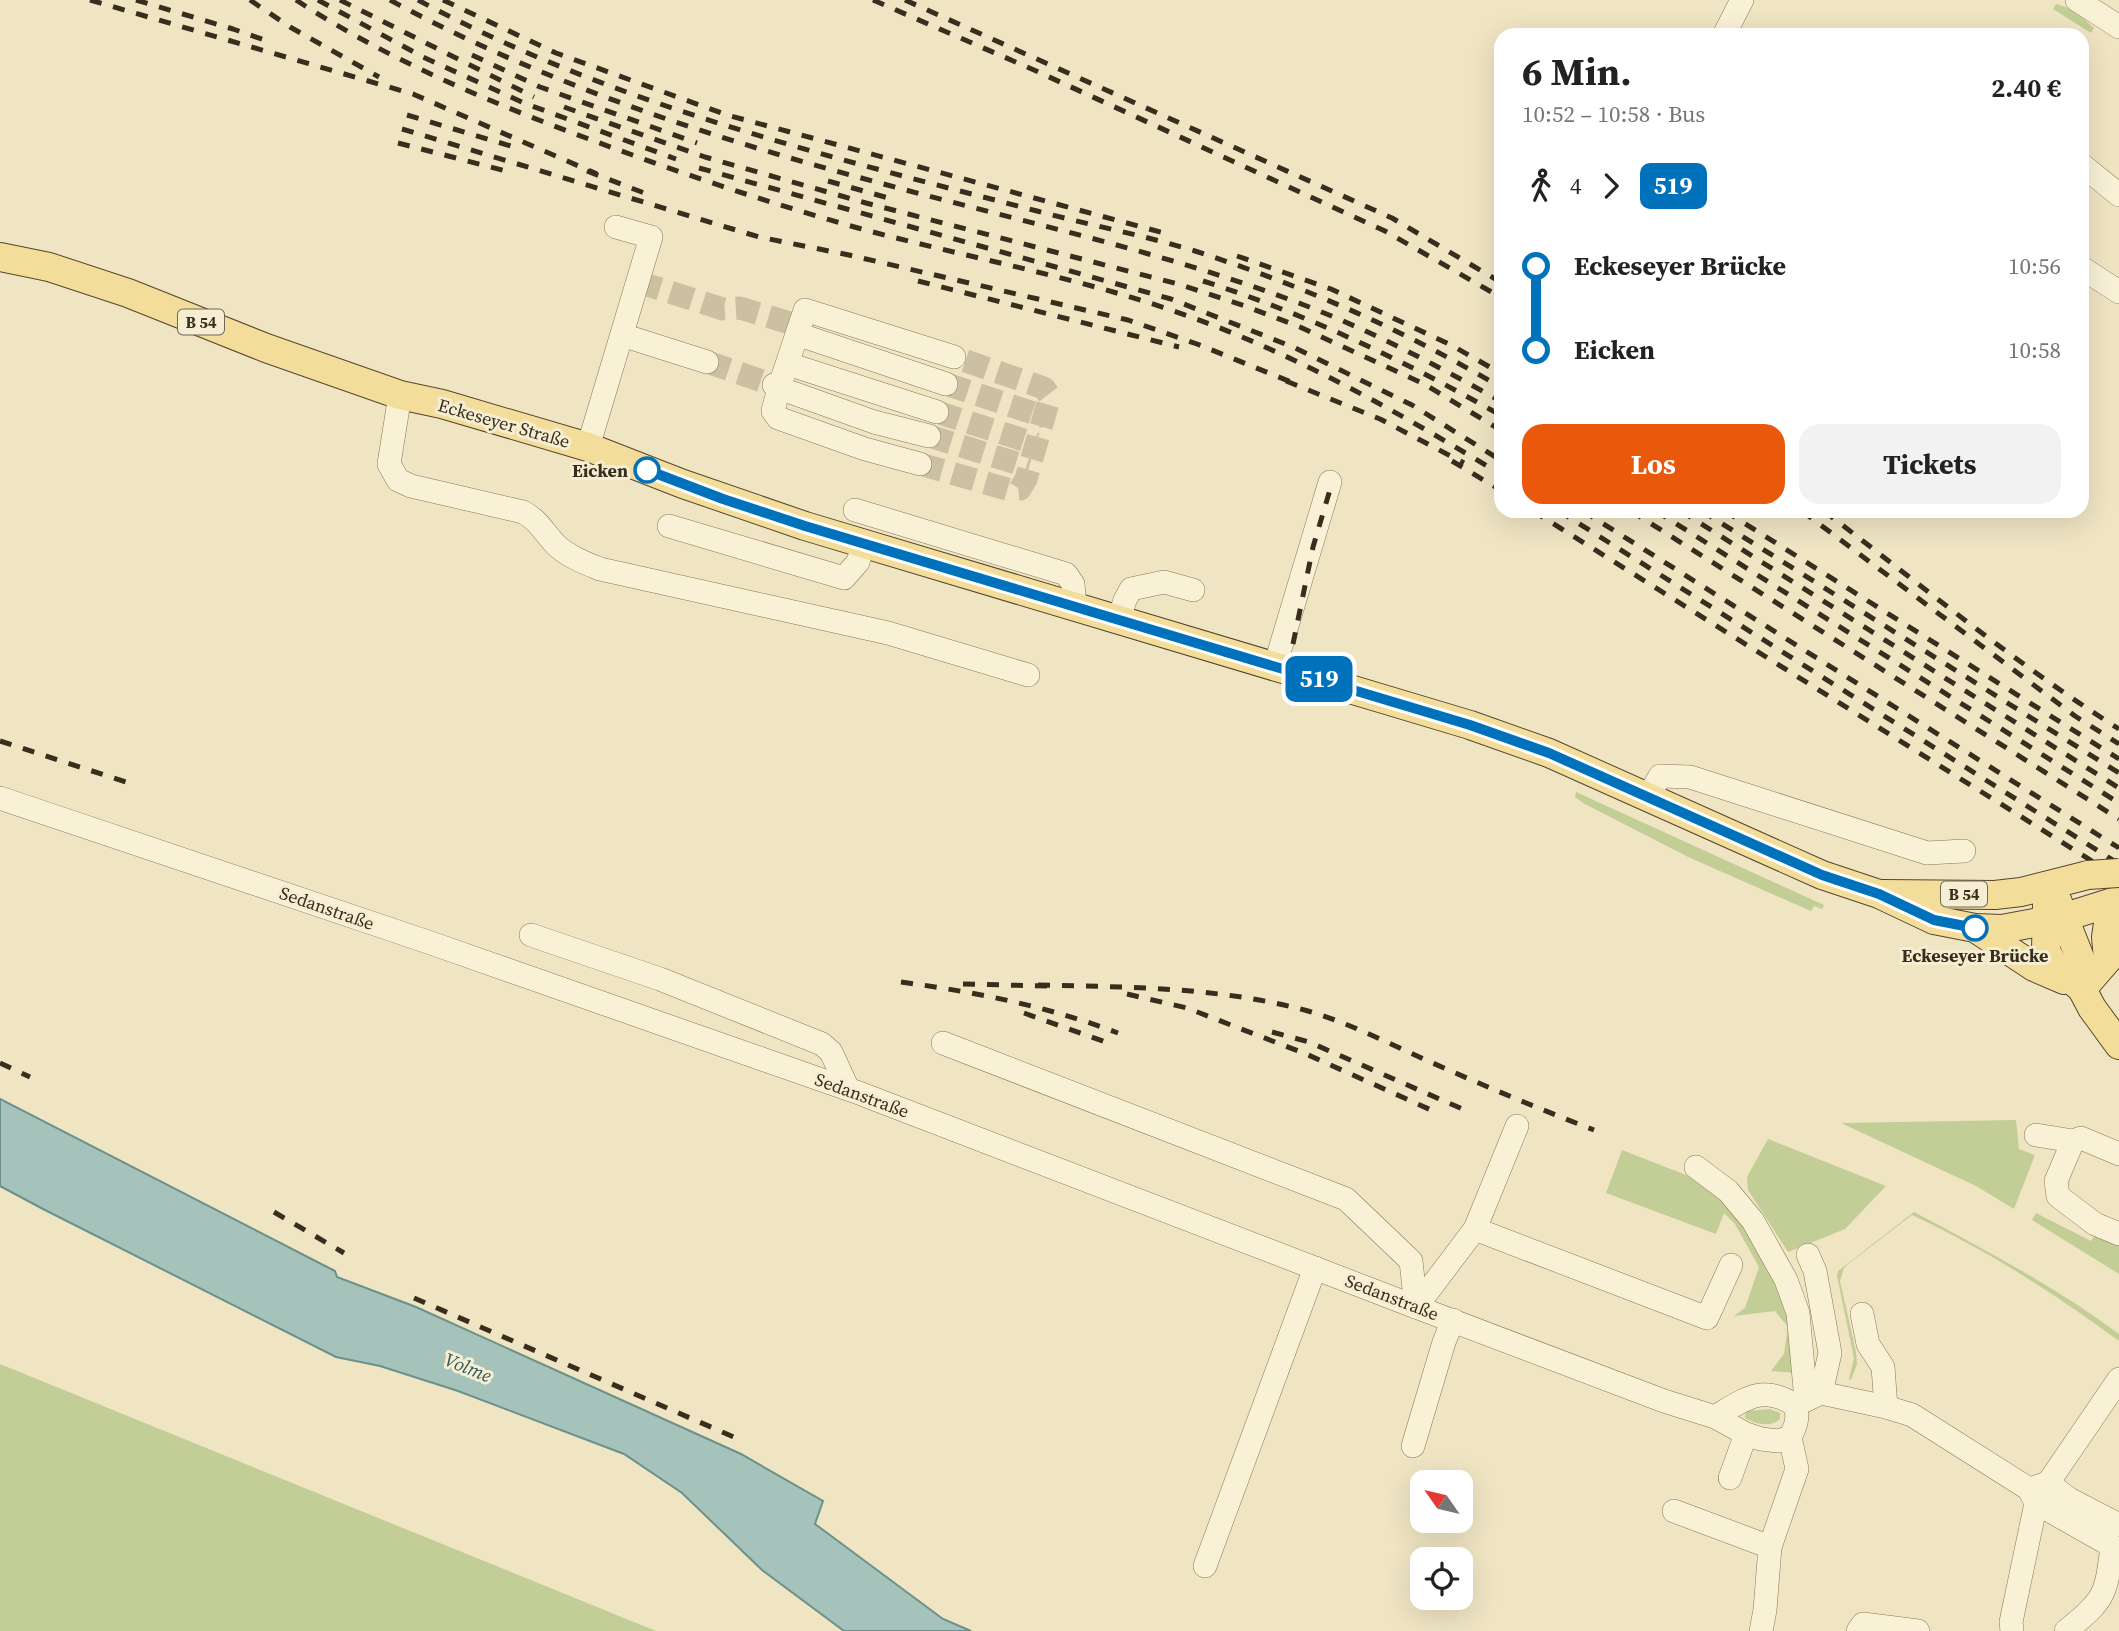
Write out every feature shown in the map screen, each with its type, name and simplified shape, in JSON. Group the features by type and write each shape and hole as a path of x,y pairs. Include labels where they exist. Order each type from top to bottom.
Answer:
{"main road":[{"name":"Eckeseyer Straße","path":"0,257 49,267 128,293 266,348 400,395 442,404 588,447 723,499 1470,725 1549,753 1822,875 1879,894 1934,920 1975,928 2012,928 2115,901"},
{"name":"Eckeseyer Straße","path":"1879,894 1995,895 2048,886 2088,875 2119,873"},
{"path":"2048,886 2056,918 2046,951 2053,964 2082,989 2092,1008 2119,1045"},
{"path":"2082,989 2108,960 2106,937 2115,901"},
{"path":"1975,928 2034,967 2082,989"}],"street":[{"path":"1728,28 1742,0"},
{"path":"2077,0 2119,27"},
{"path":"2089,171 2119,195"},
{"path":"588,447 651,237 616,227"},
{"path":"2089,273 2119,292"},
{"path":"920,464 865,449 778,418 773,411 777,387 788,364 805,310 954,357"},
{"path":"797,334 946,384"},
{"path":"622,335 708,362"},
{"path":"788,364 937,412"},
{"path":"777,387 874,422 929,436"},
{"path":"400,395 389,464 398,480 411,486 523,512 532,517 557,546 600,569 888,633 1028,675"},
{"path":"1275,666 1330,482"},
{"path":"855,510 1066,574 1073,584 1075,606"},
{"path":"669,526 844,578 870,545 897,523"},
{"path":"1119,619 1131,589 1164,582 1193,590"},
{"path":"1648,797 1660,776 1690,777 1927,853 1964,851"},
{"name":"Sedanstraße","path":"0,798 428,942 848,1089 1452,1321 1664,1401 1715,1417 1746,1434 1777,1441 1790,1437"},
{"path":"531,935 660,979 822,1044 831,1052 848,1089"},
{"path":"943,1043 1346,1199 1411,1261 1416,1307"},
{"path":"1416,1307 1475,1229 1517,1126"},
{"path":"2036,1135 2073,1141 2081,1138 2119,1154"},
{"path":"2073,1141 2056,1181 2058,1196 2095,1224 2119,1234"},
{"path":"1696,1167 1728,1191 1753,1221 1786,1280 1798,1313 1812,1398"},
{"path":"1475,1229 1707,1318 1731,1265"},
{"path":"1762,1631 1770,1547 1797,1469 1790,1437 1796,1425 1797,1414 1812,1398 1829,1353 1815,1271 1808,1255"},
{"path":"1205,1566 1315,1268"},
{"path":"1862,1314 1868,1344 1883,1367 1886,1407"},
{"path":"1413,1446 1452,1321"},
{"path":"2012,1631 2011,1622 2038,1492 2119,1379"},
{"path":"1715,1417 1745,1399 1771,1393 1886,1407 1912,1415 1952,1443 2038,1492 2112,1546 2104,1592 2096,1606 2066,1631"},
{"path":"1730,1478 1746,1434"},
{"path":"2038,1492 2069,1499 2119,1525"},
{"path":"1674,1511 1770,1547"},
{"path":"1858,1631 1863,1624 1918,1631"}],"green space":[{"path":"2056,4 2067,8 2094,28 2091,33 2089,28 2083,28 2053,9"},
{"path":"1576,792 1824,905 1822,909 1814,906 1811,911 1688,857 1583,803 1575,797"},
{"path":"2016,1120 2019,1149 2035,1155 2014,1209 1976,1186 1841,1123"},
{"path":"1768,1139 1886,1186 1845,1229 1788,1252 1748,1190 1747,1177"},
{"path":"1622,1150 1686,1175 1719,1193 1739,1213 1782,1285 1797,1373 1771,1371 1784,1354 1788,1327 1775,1311 1734,1316 1745,1308 1759,1267 1735,1224 1724,1213 1716,1234 1606,1193"},
{"path":"1914,1212 2044,1284 2119,1334 2119,1341 2019,1273 1912,1215 1844,1268 1840,1281 1857,1364 1851,1380 1849,1379 1854,1358 1838,1271"},
{"path":"2036,1213 2091,1241 2097,1232 2119,1241 2119,1274 2032,1220"},
{"path":"0,1364 656,1631 0,1631"},
{"path":"1770,1409 1780,1413 1780,1419 1776,1422 1758,1423 1745,1418 1746,1411"}],"water":[{"name":"Volme","path":"0,1099 335,1271 337,1277 416,1307 741,1454 823,1501 815,1524 943,1619 971,1631 844,1631 762,1570 682,1493 624,1454 458,1391 380,1366 336,1357 0,1186"}],"tunnel":[{"path":"638,282 723,309 740,308 800,326"},
{"path":"920,464 1010,490 1020,489 1026,479 1050,396 1044,388 954,357"},
{"path":"707,362 774,385"},
{"path":"946,384 1045,417"},
{"path":"937,412 1036,444"},
{"path":"929,436 1029,467"}],"railway":[{"path":"90,0 413,94 597,174"},
{"path":"136,0 270,42"},
{"path":"250,0 290,27 379,77"},
{"path":"296,0 411,65 533,118 646,160 827,219 1091,286 1212,325 1298,362 1381,404 1494,470"},
{"path":"318,0 423,57 524,103 676,159"},
{"path":"340,0 534,97"},
{"path":"390,0 448,30 568,83 691,127 817,166 1147,253 1252,286 1329,315 1380,338 1494,398"},
{"path":"418,0 491,37 566,69 721,124 878,169 1175,245 1235,264 1352,311 1428,347 1494,383"},
{"path":"443,0 556,53 727,115 1164,233"},
{"path":"873,0 1034,70 1385,231 1494,293"},
{"path":"905,0 1392,218 1494,278"},
{"path":"472,55 540,87 697,143"},
{"path":"564,107 705,157 866,203 1178,284 1245,306 1300,327 1424,384 1494,426"},
{"path":"407,115 514,147"},
{"path":"402,129 759,237 849,255 1128,320 1197,344 1296,384"},
{"path":"398,143 510,172"},
{"path":"699,168 1171,299 1293,347 1412,405 1494,456"},
{"path":"587,171 652,196"},
{"path":"828,181 892,199"},
{"path":"1237,256 1331,289 1451,345 1494,369"},
{"path":"918,281 1179,347"},
{"path":"1203,281 1319,324 1429,376 1494,412"},
{"path":"1286,381 1380,419 1464,463"},
{"path":"1452,461 1494,486"},
{"path":"1293,644 1313,547 1332,483"},
{"path":"1544,518 2119,878"},
{"path":"1570,518 2119,864"},
{"path":"1594,518 2119,848"},
{"path":"1642,518 2119,819"},
{"path":"1667,518 2119,803"},
{"path":"1692,518 2119,788"},
{"path":"1713,518 2119,773"},
{"path":"1736,518 2119,759"},
{"path":"1811,518 2075,716 2119,744"},
{"path":"1833,518 2006,651 2119,729"},
{"path":"0,741 135,785"},
{"path":"901,982 1011,1001 1118,1033"},
{"path":"963,984 1047,986"},
{"path":"1038,985 1208,993 1308,1011 1353,1027 1594,1130"},
{"path":"1127,994 1187,1008 1306,1054 1431,1110"},
{"path":"1024,1013 1114,1045"},
{"path":"1272,1032 1309,1042 1467,1111"},
{"path":"0,1063 30,1077"},
{"path":"274,1212 344,1253"},
{"path":"414,1298 743,1441"}],"bus line":[{"name":"519","path":"647,470 805,526 1470,725 1549,753 1822,875 1879,894 1934,920 1975,928"}],"place":[{"name":"Eicken","path":"647,470"},
{"name":"Eckeseyer Brücke","path":"1975,928"}]}
